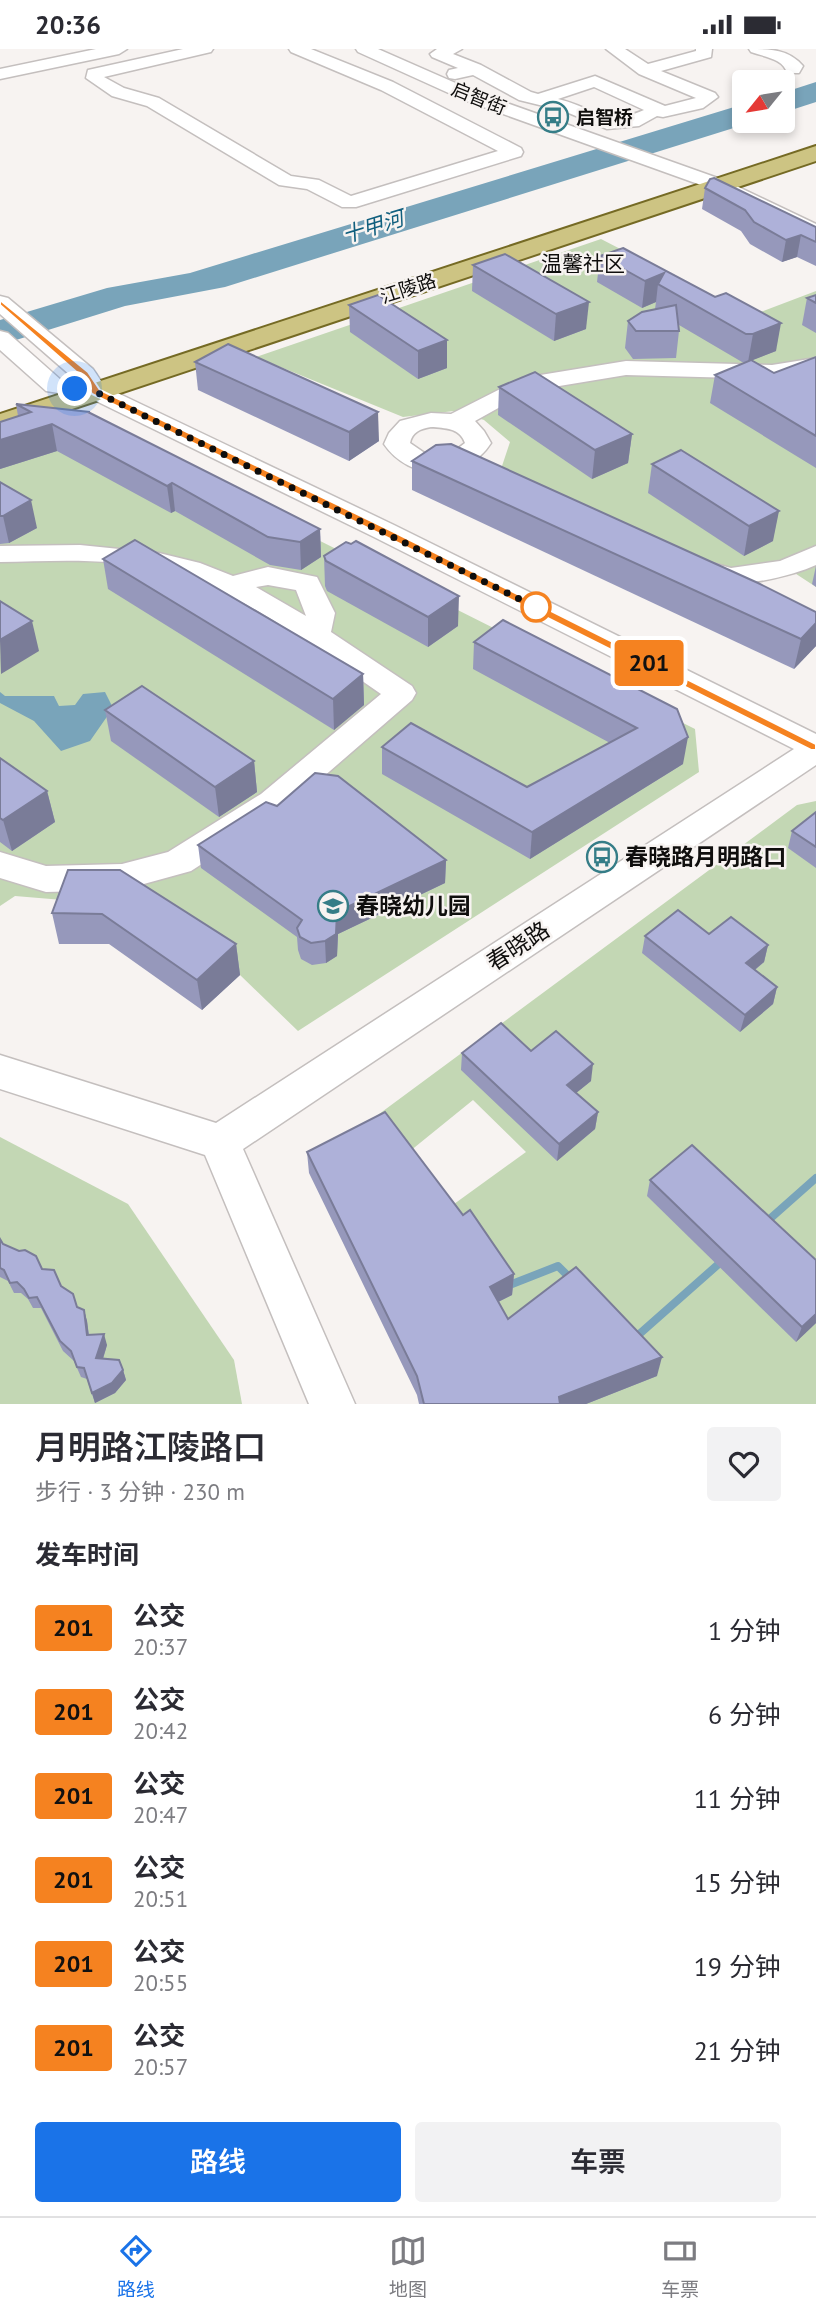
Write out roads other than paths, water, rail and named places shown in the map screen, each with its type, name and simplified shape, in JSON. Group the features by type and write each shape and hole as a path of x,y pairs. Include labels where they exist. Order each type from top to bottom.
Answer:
{"main road":[{"name":"江陵路","path":"707,181 816,137"},
{"name":"江陵路","path":"0,424 90,383 707,181 816,153"},
{"name":"江陵路","path":"0,404 54,386 90,383"}],"street":[{"path":"0,74 119,49"},
{"path":"191,50 94,74 94,78 118,92 147,100 286,181 312,184 349,203 514,152 387,86 297,49"},
{"name":"启智街","path":"365,49 429,78 660,166 707,181"},
{"path":"454,49 438,54 475,69 525,96 570,107 607,124 633,122 649,114"},
{"path":"537,100 595,81 663,112 697,104 709,97 645,70 614,49"},
{"path":"645,70 705,54 704,49"},
{"path":"757,49 791,61 795,66 793,69"},
{"path":"117,68 143,86 147,100"},
{"path":"387,86 475,69"},
{"path":"707,181 816,232"},
{"path":"6,308 47,341 90,383 373,539 816,749"},
{"path":"8,345 54,386"},
{"path":"454,422 522,386 626,368 772,372 816,365"},
{"path":"420,422 454,422 472,431 478,443 470,456 461,460 448,463 420,462 401,451 397,444 398,436 410,425 420,422"},
{"path":"374,425 398,436"},
{"path":"461,460 486,472"},
{"path":"0,554 87,553 160,561 231,585 401,693 272,802 179,862 122,877 46,879 0,865"},
{"path":"675,561 730,577 787,568 816,554"},
{"path":"231,585 268,576 318,576 321,613 315,636"},
{"name":"春晓路","path":"220,1142 816,749"},
{"path":"0,1072 220,1142 332,1404"}],"water":[{"path":"816,82 816,102 795,109 795,89"},
{"name":"十甲河","path":"732,108 732,129 225,287 125,306 0,345 0,320 107,288 190,273"},
{"path":"0,692 5,696 54,696 59,706 75,705 83,694 105,692 113,708 90,741 61,751 34,721 0,703"}],"waterway":[{"path":"764,1224 816,1178"},
{"path":"636,1337 722,1261"},
{"path":"507,1286 558,1266 571,1279"}],"place":[{"name":"启智桥","path":"553,117"},
{"name":"春晓路月明路口","path":"602,857"},
{"name":"春晓幼儿园","path":"333,906"}],"district":[{"name":"温馨社区","path":"583,264"}]}
